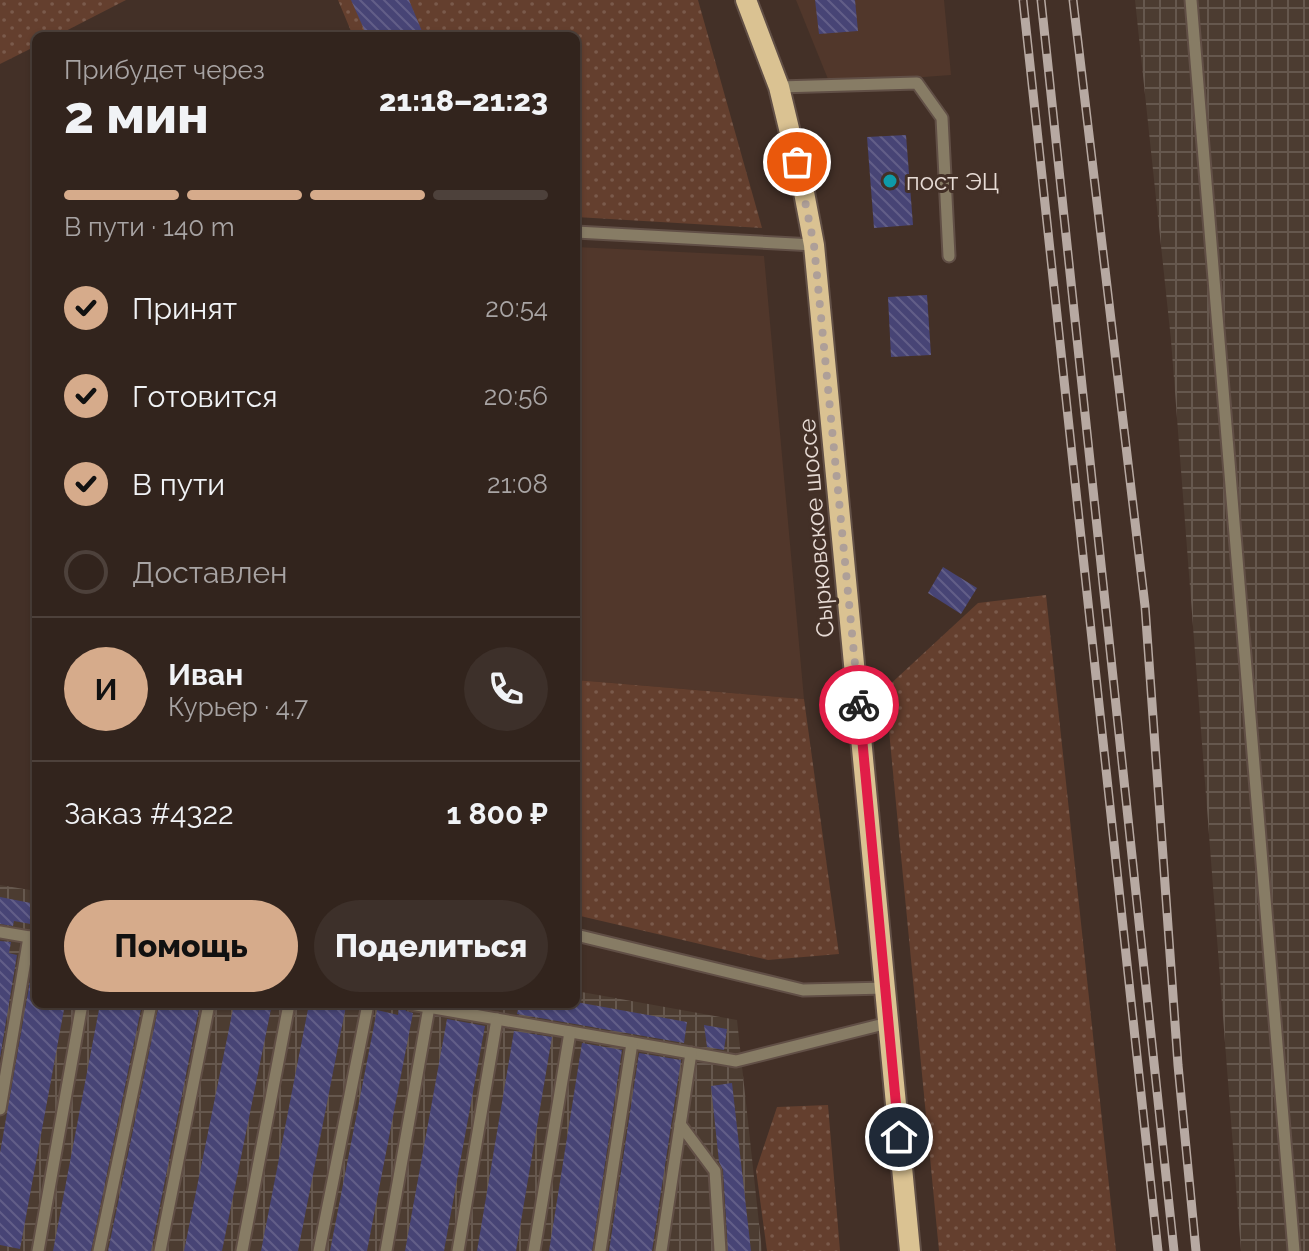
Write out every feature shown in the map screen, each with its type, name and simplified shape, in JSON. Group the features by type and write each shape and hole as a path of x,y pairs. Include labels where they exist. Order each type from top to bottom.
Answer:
{"main road":[{"name":"Сырковское шоссе","path":"746,0 779,87 814,245 910,1251"}],"lane":[{"path":"1191,0 1294,1251"},
{"path":"779,87 917,83 942,118 949,256"},
{"path":"580,232 814,245"},
{"path":"0,932 32,937 0,1109"},
{"path":"580,936 803,990 886,988"},
{"path":"38,1251 81,1008"},
{"path":"99,1251 150,1008"},
{"path":"160,1251 208,1008"},
{"path":"242,1251 288,1008"},
{"path":"319,1251 367,1008"},
{"path":"386,1251 429,1008"},
{"path":"435,1008 736,1061 888,1023"},
{"path":"458,1251 497,1019"},
{"path":"534,1251 570,1032"},
{"path":"600,1251 632,1043"},
{"path":"661,1251 691,1053"},
{"path":"680,1124 715,1171 720,1251"}],"shaded area":[{"path":"0,0 126,0 64,32 32,32 32,48 0,64"},
{"path":"338,0 698,0 762,228 580,217 580,32 351,32"},
{"path":"796,0 944,0 951,75 830,84"},
{"path":"1135,0 1309,0 1309,1251 1241,1251 1171,340"},
{"path":"580,247 764,256 804,699 580,680"},
{"path":"1046,595 1116,1251 939,1251 885,689 978,603"},
{"path":"580,680 804,699 839,954 768,960 580,916"},
{"path":"0,885 32,890 32,1008 580,1008 580,992 737,1020 762,1251 0,1251"},
{"path":"828,1105 840,1251 767,1251 756,1170 777,1107"}],"building":[{"path":"351,0 409,0 422,32 365,32"},
{"path":"815,0 855,0 858,31 819,34"},
{"name":"пост ЭЦ","path":"906,135 913,225 874,228 867,137"},
{"path":"927,295 931,355 891,357 888,297"},
{"path":"943,567 977,588 961,614 928,593"},
{"path":"0,897 32,903 32,924 14,921 13,926 0,924"},
{"path":"0,941 11,942 9,953 4,952 17,955 0,1058"},
{"path":"32,969 32,1008 64,1008 20,1249 0,1245 0,1153"},
{"path":"580,1003 687,1022 684,1043 517,1014 518,1008 580,1008"},
{"path":"99,1008 141,1008 91,1251 53,1251"},
{"path":"158,1008 199,1008 151,1251 108,1251"},
{"path":"233,1008 271,1008 222,1251 184,1251"},
{"path":"308,1008 346,1008 298,1251 261,1251"},
{"path":"399,1008 413,1013 367,1251 330,1251 377,1010 398,1015"},
{"path":"447,1019 485,1026 444,1251 405,1251"},
{"path":"704,1025 727,1029 724,1050 707,1047"},
{"path":"514,1031 552,1037 516,1251 477,1251"},
{"path":"582,1043 622,1050 592,1251 549,1251"},
{"path":"639,1053 681,1060 652,1251 609,1251"},
{"path":"732,1083 751,1251 728,1251 723,1170 719,1162 711,1086"}],"railway":[{"path":"1023,0 1158,1251"},
{"path":"1041,0 1174,1251"},
{"path":"1073,0 1145,606 1178,1065 1196,1251"}],"way so far":[{"path":"797,162 814,245 859,705"}],"place":[{"name":"пост ЭЦ","path":"890,181"}],"route":[{"path":"859,705 899,1137"}]}
